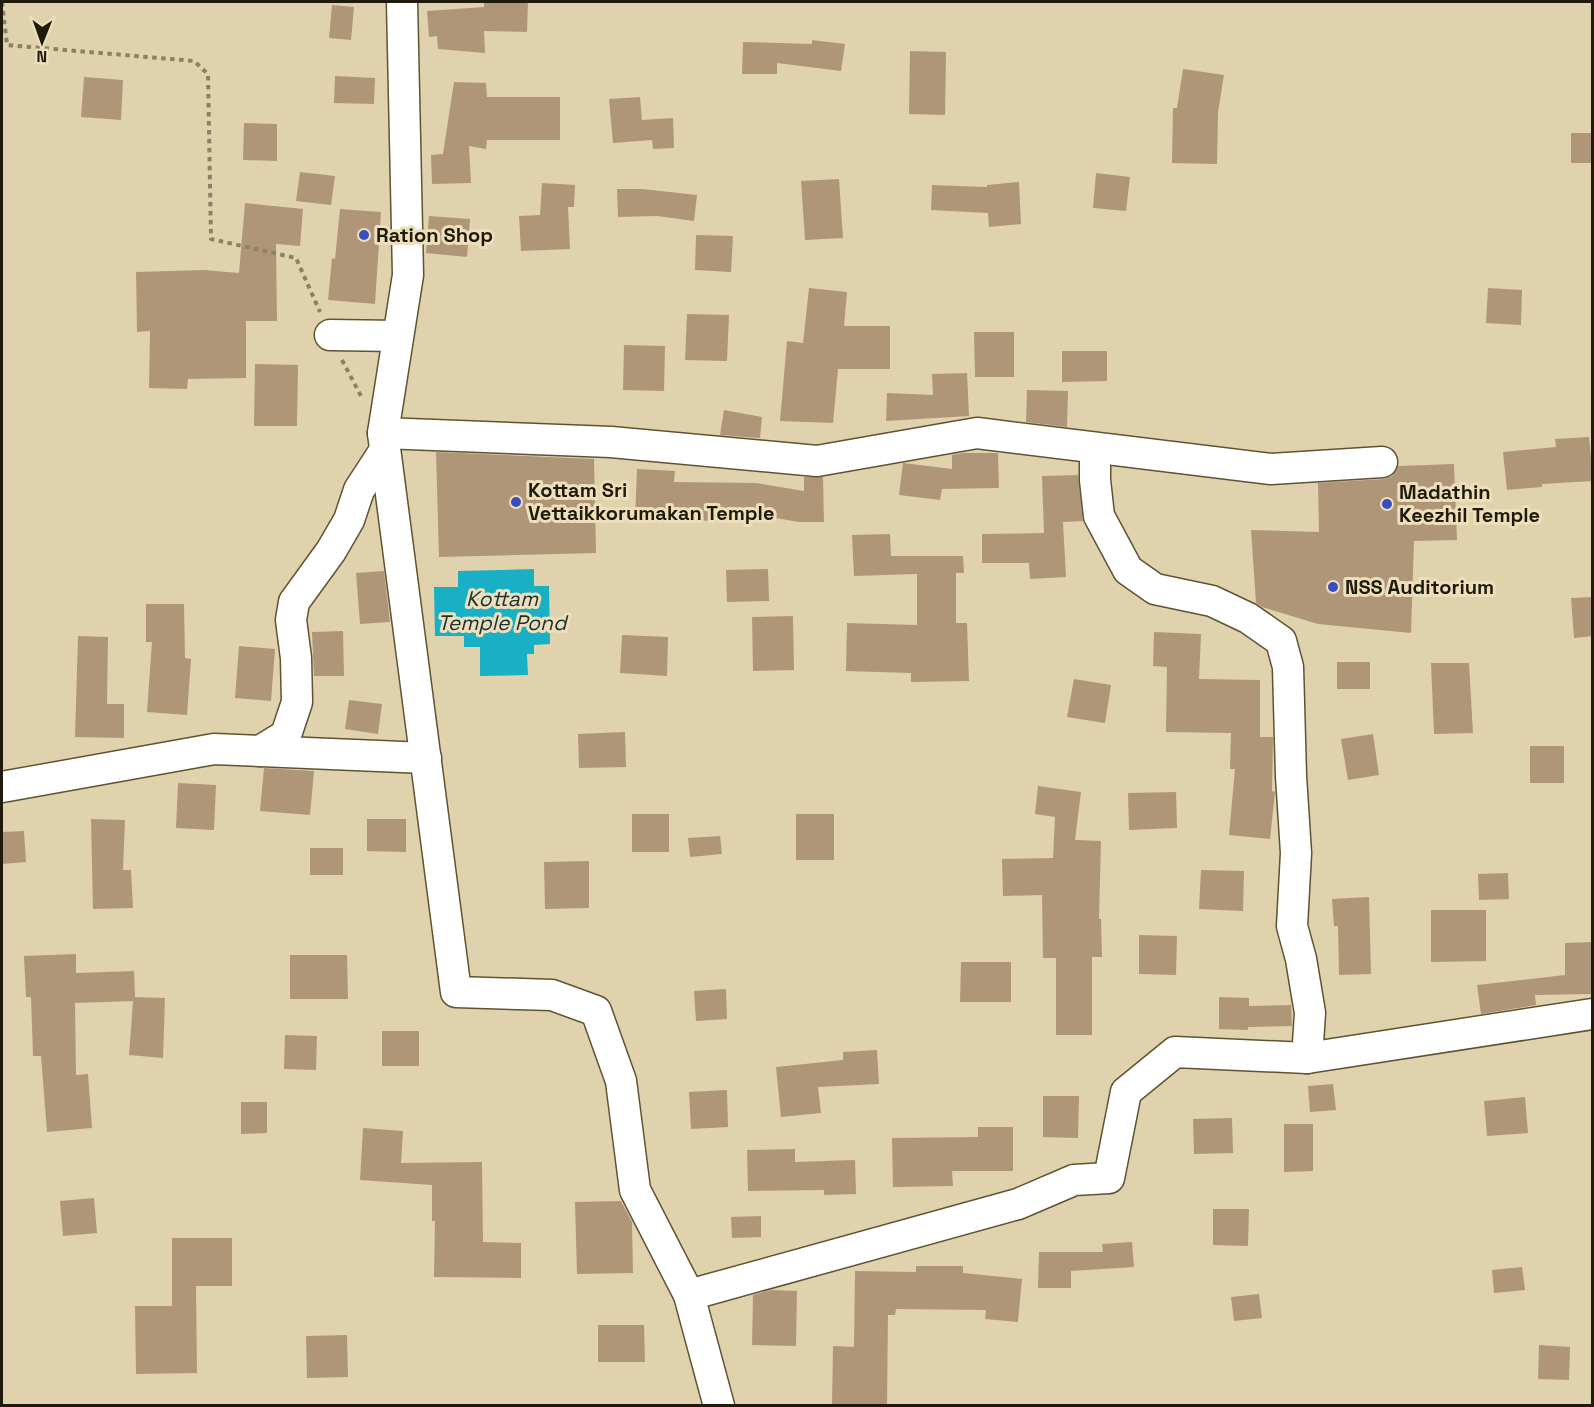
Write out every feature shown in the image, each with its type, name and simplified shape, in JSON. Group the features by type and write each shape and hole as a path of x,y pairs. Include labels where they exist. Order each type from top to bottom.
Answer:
{"street":[{"path":"402,2 408,275 384,441 456,992 552,994 596,1011 621,1081 635,1190 689,1295 719,1406"},
{"path":"330,335 398,336"},
{"path":"384,441 611,442 818,461 978,434 1271,469 1382,462"},
{"path":"260,751 286,735 297,702 296,658 291,620 294,602 349,520 359,490 384,441"},
{"path":"1095,448 1095,480 1099,516 1128,570 1155,589 1212,601 1248,618 1281,641 1288,667 1290,766 1296,853 1292,926 1301,959 1310,1013 1307,1058"},
{"path":"2,787 214,749 426,758"},
{"path":"689,1295 1018,1204 1074,1180 1109,1178 1126,1092 1175,1052 1307,1058 1593,1014"}],"path":[{"path":"2,2 7,45 194,61 208,74 212,239 296,258 348,374 384,441"}],"water":[{"name":"Kottam Temple Pond","path":"534,569 534,586 549,586 550,644 534,645 534,654 527,654 528,675 480,676 480,647 464,647 464,636 435,636 434,587 458,587 458,571"}],"building":[{"path":"484,2 528,2 527,32 484,31 485,53 438,49 437,36 429,37 427,11 484,7"},
{"path":"332,5 354,7 351,40 329,38"},
{"path":"812,40 845,44 841,71 777,63 777,74 742,74 743,42 812,44"},
{"path":"910,51 946,52 945,115 909,114"},
{"path":"1183,69 1224,75 1218,112 1217,164 1172,163 1173,108 1177,108"},
{"path":"335,76 375,78 374,104 334,103"},
{"path":"84,77 123,80 121,120 81,117"},
{"path":"454,82 486,83 487,97 560,97 560,140 487,140 486,149 469,146 471,183 432,184 431,155 443,154"},
{"path":"640,97 642,120 673,118 674,148 653,149 652,140 613,143 609,99"},
{"path":"244,123 277,124 277,161 243,160"},
{"path":"1571,133 1593,133 1593,163 1571,163"},
{"path":"300,172 335,176 331,205 296,201"},
{"path":"1096,173 1130,177 1126,211 1093,208"},
{"path":"839,179 843,238 805,240 801,181"},
{"path":"1019,182 1021,224 989,227 988,213 931,210 932,185 987,187 987,185"},
{"path":"542,183 575,185 574,207 568,207 570,249 521,251 519,216 540,215"},
{"path":"617,189 642,189 697,195 694,221 657,216 618,217"},
{"path":"245,203 303,209 300,246 276,244 277,321 246,321 246,378 188,379 187,389 149,388 150,331 137,332 136,272 204,270 239,273"},
{"path":"340,209 381,212 375,304 328,300"},
{"path":"429,216 470,219 467,257 426,253"},
{"path":"696,235 733,236 731,272 695,270"},
{"path":"809,288 847,292 844,326 890,326 890,369 838,369 833,423 780,421 787,341 803,343"},
{"path":"1488,288 1522,290 1521,325 1486,323"},
{"path":"687,314 729,315 727,361 685,360"},
{"path":"974,332 1014,332 1014,377 975,377"},
{"path":"624,345 665,346 664,391 623,390"},
{"path":"1062,351 1107,351 1107,381 1062,382"},
{"path":"255,364 298,365 297,426 254,426"},
{"path":"967,373 969,416 886,421 887,393 933,395 932,374"},
{"path":"1027,390 1068,391 1067,427 1026,422"},
{"path":"724,410 762,417 760,438 720,435"},
{"path":"1589,437 1593,481 1542,484 1542,487 1507,490 1503,452 1556,447 1555,439"},
{"name":"Kottam Sri Vettaikkorumakan Temple","path":"436,452 594,459 596,553 439,557"},
{"path":"998,453 999,488 942,489 940,500 899,495 903,463 952,469 952,455"},
{"path":"1454,464 1457,540 1414,541 1411,633 1318,624 1262,607 1256,603 1251,530 1319,532 1318,483 1384,479 1392,476 1398,466"},
{"path":"637,469 675,471 674,482 756,483 804,491 804,477 823,477 824,522 799,522 727,510 727,521 635,522"},
{"path":"1078,475 1083,521 1063,522 1066,577 1030,579 1029,563 982,563 982,534 1044,533 1042,476"},
{"path":"890,534 891,556 963,556 964,573 956,573 956,623 967,623 969,681 911,682 911,673 846,671 847,623 917,625 917,574 854,576 852,535"},
{"path":"768,569 769,601 727,602 726,570"},
{"path":"384,571 390,622 360,624 356,573"},
{"path":"1593,597 1593,636 1574,638 1571,598"},
{"path":"146,604 184,604 185,658 191,659 187,715 147,712 152,642 146,642"},
{"path":"793,616 794,670 753,671 752,617"},
{"path":"343,631 344,676 314,676 312,632"},
{"path":"1154,632 1201,634 1199,679 1260,680 1260,737 1273,737 1272,791 1275,792 1270,839 1229,835 1235,769 1230,769 1231,733 1166,732 1167,667 1153,666"},
{"path":"622,635 668,637 667,676 620,673"},
{"path":"78,636 108,637 107,704 124,704 124,738 75,737"},
{"path":"239,646 275,649 271,701 235,698"},
{"path":"1337,662 1370,662 1370,689 1337,689"},
{"path":"1431,663 1469,663 1473,733 1434,734"},
{"path":"1074,679 1111,685 1105,723 1067,717"},
{"path":"349,700 382,704 378,734 345,729"},
{"path":"625,732 626,767 579,768 578,734"},
{"path":"1373,734 1379,775 1348,780 1341,739"},
{"path":"1530,746 1564,746 1564,783 1530,783"},
{"path":"264,768 314,771 310,815 260,811"},
{"path":"178,783 216,785 214,830 176,828"},
{"path":"1038,786 1081,792 1075,840 1101,841 1099,919 1101,919 1102,957 1092,957 1092,1035 1056,1035 1056,958 1043,958 1042,895 1003,896 1002,859 1053,858 1055,817 1035,814"},
{"path":"1176,792 1177,828 1129,830 1128,793"},
{"path":"632,814 669,814 669,852 632,852"},
{"path":"796,814 834,814 834,860 796,860"},
{"path":"91,819 125,820 123,870 131,870 133,908 93,909"},
{"path":"367,819 406,819 406,852 367,851"},
{"path":"24,831 26,862 2,864 2,832"},
{"path":"720,836 722,854 690,857 688,838"},
{"path":"310,848 343,848 343,875 310,875"},
{"path":"589,861 589,908 545,909 544,862"},
{"path":"1201,870 1244,871 1243,911 1199,909"},
{"path":"1508,873 1509,899 1479,900 1478,874"},
{"path":"1369,897 1371,974 1339,975 1338,926 1334,926 1332,899"},
{"path":"1431,910 1486,910 1486,961 1431,962"},
{"path":"1139,935 1177,936 1176,975 1139,974"},
{"path":"1593,942 1593,994 1535,995 1536,1005 1481,1014 1477,985 1565,975 1565,943"},
{"path":"76,954 76,973 134,971 135,997 165,998 163,1058 129,1055 133,1001 75,1003 76,1075 88,1074 92,1128 47,1132 41,1056 33,1056 31,997 26,997 24,956"},
{"path":"290,955 347,955 348,999 290,999"},
{"path":"961,962 1011,962 1011,1002 960,1002"},
{"path":"726,989 727,1019 696,1021 694,991"},
{"path":"1219,997 1249,998 1249,1006 1291,1005 1292,1026 1248,1027 1248,1030 1219,1029"},
{"path":"382,1031 419,1031 419,1066 382,1066"},
{"path":"285,1035 317,1036 316,1070 284,1069"},
{"path":"877,1050 879,1084 818,1087 821,1113 781,1117 776,1067 843,1060 843,1052"},
{"path":"1333,1084 1336,1110 1310,1112 1308,1086"},
{"path":"727,1090 728,1127 691,1129 689,1092"},
{"path":"1043,1096 1079,1096 1078,1138 1043,1137"},
{"path":"1525,1097 1528,1133 1487,1136 1484,1101"},
{"path":"241,1102 267,1102 267,1133 241,1134"},
{"path":"1232,1118 1233,1153 1194,1154 1193,1119"},
{"path":"1284,1124 1313,1124 1313,1171 1284,1172"},
{"path":"978,1127 1013,1127 1013,1171 952,1171 953,1186 893,1187 892,1138 978,1137"},
{"path":"363,1128 403,1131 401,1163 482,1162 483,1242 521,1243 521,1278 434,1277 435,1221 432,1221 432,1185 360,1180"},
{"path":"795,1149 795,1162 855,1160 856,1194 824,1195 824,1190 748,1191 747,1150"},
{"path":"94,1198 97,1233 63,1236 60,1201"},
{"path":"621,1201 632,1222 633,1273 577,1274 575,1202"},
{"path":"1213,1209 1249,1209 1248,1246 1213,1245"},
{"path":"761,1216 761,1237 732,1238 731,1217"},
{"path":"172,1238 232,1238 232,1286 196,1286 197,1373 136,1374 135,1306 172,1306"},
{"path":"1132,1242 1134,1267 1071,1271 1071,1288 1038,1288 1039,1252 1103,1252 1102,1244"},
{"path":"916,1266 963,1266 963,1273 1022,1279 1018,1322 985,1319 986,1310 896,1309 895,1315 888,1315 887,1406 832,1406 833,1346 854,1347 855,1271 916,1272"},
{"path":"1522,1267 1525,1290 1494,1293 1492,1270"},
{"path":"771,1290 797,1291 796,1346 752,1345 753,1295"},
{"path":"1259,1294 1262,1318 1234,1321 1231,1297"},
{"path":"598,1325 644,1325 645,1362 598,1362"},
{"path":"347,1335 348,1377 307,1378 306,1336"},
{"path":"1539,1345 1570,1347 1569,1380 1538,1379"}],"place":[{"name":"Ration Shop","path":"364,235"},
{"name":"Kottam Sri Vettaikkorumakan Temple","path":"516,502"},
{"name":"Madathin Keezhil Temple","path":"1387,504"},
{"name":"NSS Auditorium","path":"1333,587"}]}
